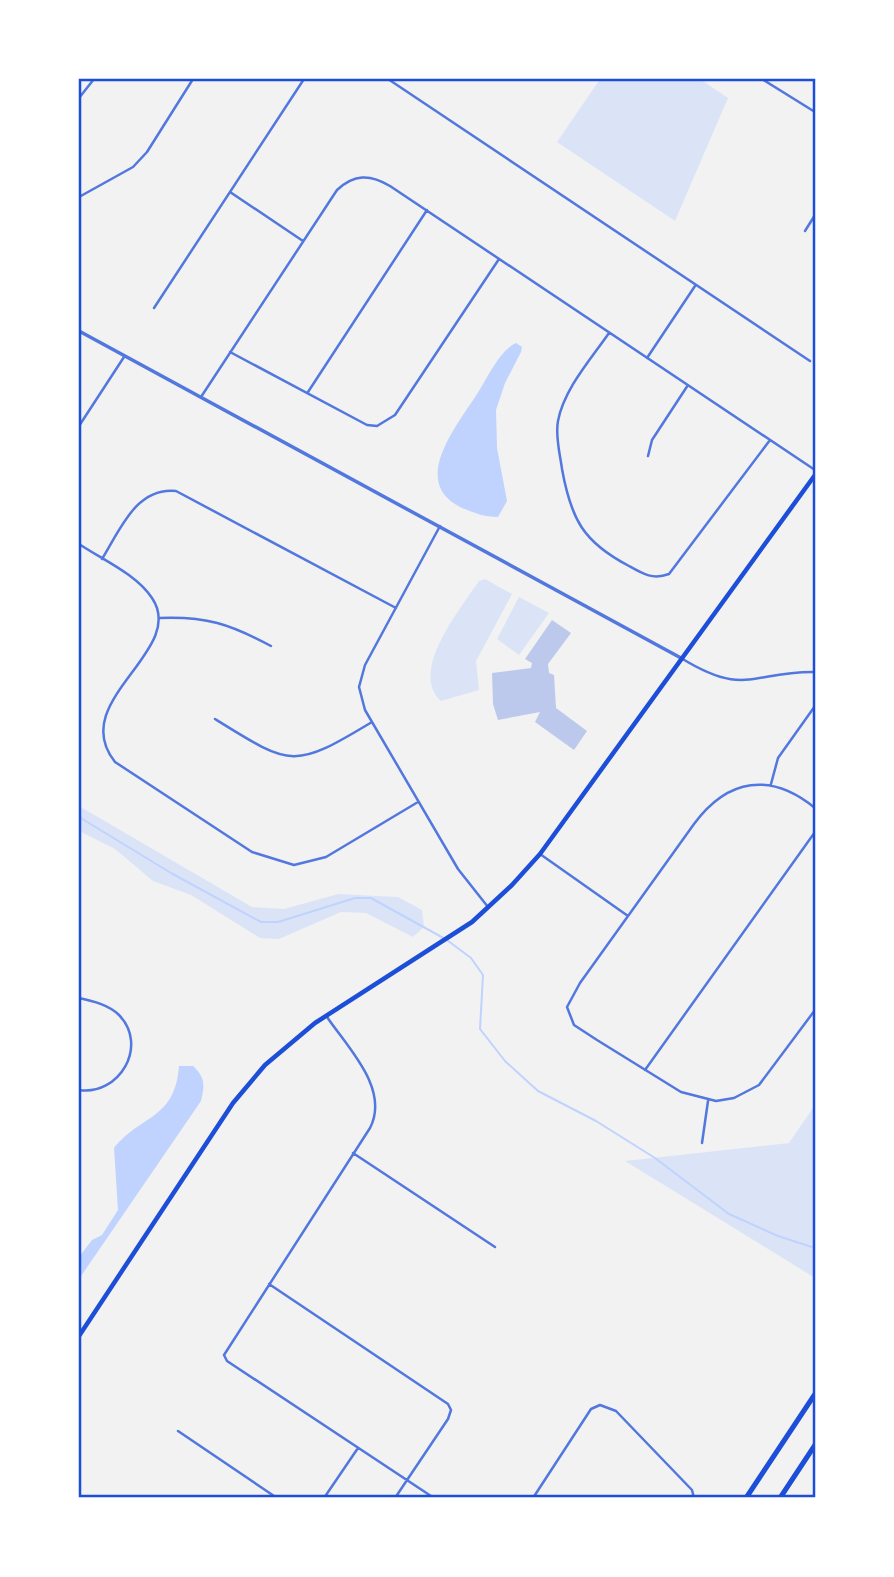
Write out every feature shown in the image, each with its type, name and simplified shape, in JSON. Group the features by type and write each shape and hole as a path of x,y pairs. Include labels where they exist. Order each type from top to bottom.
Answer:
{"highway":[{"path":"746,1498 815,1394"},
{"path":"780,1498 815,1446"}],"main road":[{"path":"79,1336 233,1103 270,1060 326,1016 447,940 488,907 540,854 815,472"}],"street":[{"path":"79,98 94,79"},
{"path":"79,197 133,167 147,152 192,79"},
{"path":"154,308 304,79"},
{"path":"388,79 810,361"},
{"path":"762,79 815,110"},
{"path":"201,398 337,190 353,178 372,177 427,210 815,472"},
{"path":"230,192 303,241"},
{"path":"307,393 427,210"},
{"path":"805,231 815,215"},
{"path":"229,352 367,425 387,423 499,259"},
{"path":"648,358 695,286"},
{"path":"79,331 707,673 738,682 815,672"},
{"path":"609,333 564,400 559,414 559,452 568,500 583,532 595,545 644,575 660,577 676,567 770,440"},
{"path":"79,426 124,357"},
{"path":"648,456 652,440 688,385"},
{"path":"102,559 142,500 158,491 176,491 396,608"},
{"path":"440,526 365,665 359,687 372,722 418,802 458,869 488,907"},
{"path":"79,544 139,583 153,600 159,618 153,641 117,694 103,727 107,752 130,773 252,852 294,865 326,857 418,802"},
{"path":"159,618 206,618 234,626 271,646"},
{"path":"771,784 778,758 815,706"},
{"path":"215,719 271,752 296,757 320,752 372,722"},
{"path":"815,807 798,794 771,784 754,784 726,792 709,805 580,983 569,1000 567,1013 574,1025 645,1070 681,1092 708,1101 734,1098 759,1085 815,1010"},
{"path":"645,1070 815,832"},
{"path":"540,854 628,916"},
{"path":"79,998 107,1007 119,1015 131,1040 129,1060 116,1079 94,1090 79,1090"},
{"path":"326,1016 371,1084 376,1099 374,1121 224,1355 227,1361 433,1498"},
{"path":"702,1143 708,1101"},
{"path":"353,1153 495,1247"},
{"path":"269,1284 448,1404 451,1410 395,1498"},
{"path":"533,1498 592,1409 600,1405 616,1411 692,1490 694,1498"},
{"path":"178,1432 277,1498"},
{"path":"324,1498 358,1448"}],"shaded area":[{"path":"600,79 700,79 728,98 675,221 557,142"},
{"path":"485,579 512,594 476,661 479,690 441,701 432,689 430,674 434,657 450,623 479,581"},
{"path":"519,597 549,613 519,655 497,639"},
{"path":"79,806 252,907 284,909 338,894 398,897 422,910 424,927 413,937 366,913 341,912 279,939 260,938 191,895 153,881 115,849 79,831"},
{"path":"815,1105 815,1278 625,1161 789,1143"}],"water":[{"path":"516,343 522,347 521,352 505,383 496,410 497,448 507,501 498,517 488,516 462,508 447,497 439,484 438,470 442,454 458,422 499,359"},
{"path":"179,1066 193,1066 200,1074 203,1086 201,1101 79,1279 79,1257 92,1240 102,1235 118,1210 114,1148 124,1137 164,1107 176,1084"}],"building":[{"path":"552,620 571,633 548,664 549,673 554,675 556,708 587,731 574,750 535,722 540,712 498,720 493,704 492,673 531,668 532,663 525,659"}],"waterway":[{"path":"79,817 171,873 261,922 278,922 355,898 371,898 447,940 471,958 483,975 480,1029 505,1061 538,1091 596,1121 655,1158 729,1214 778,1236 815,1248"}]}
